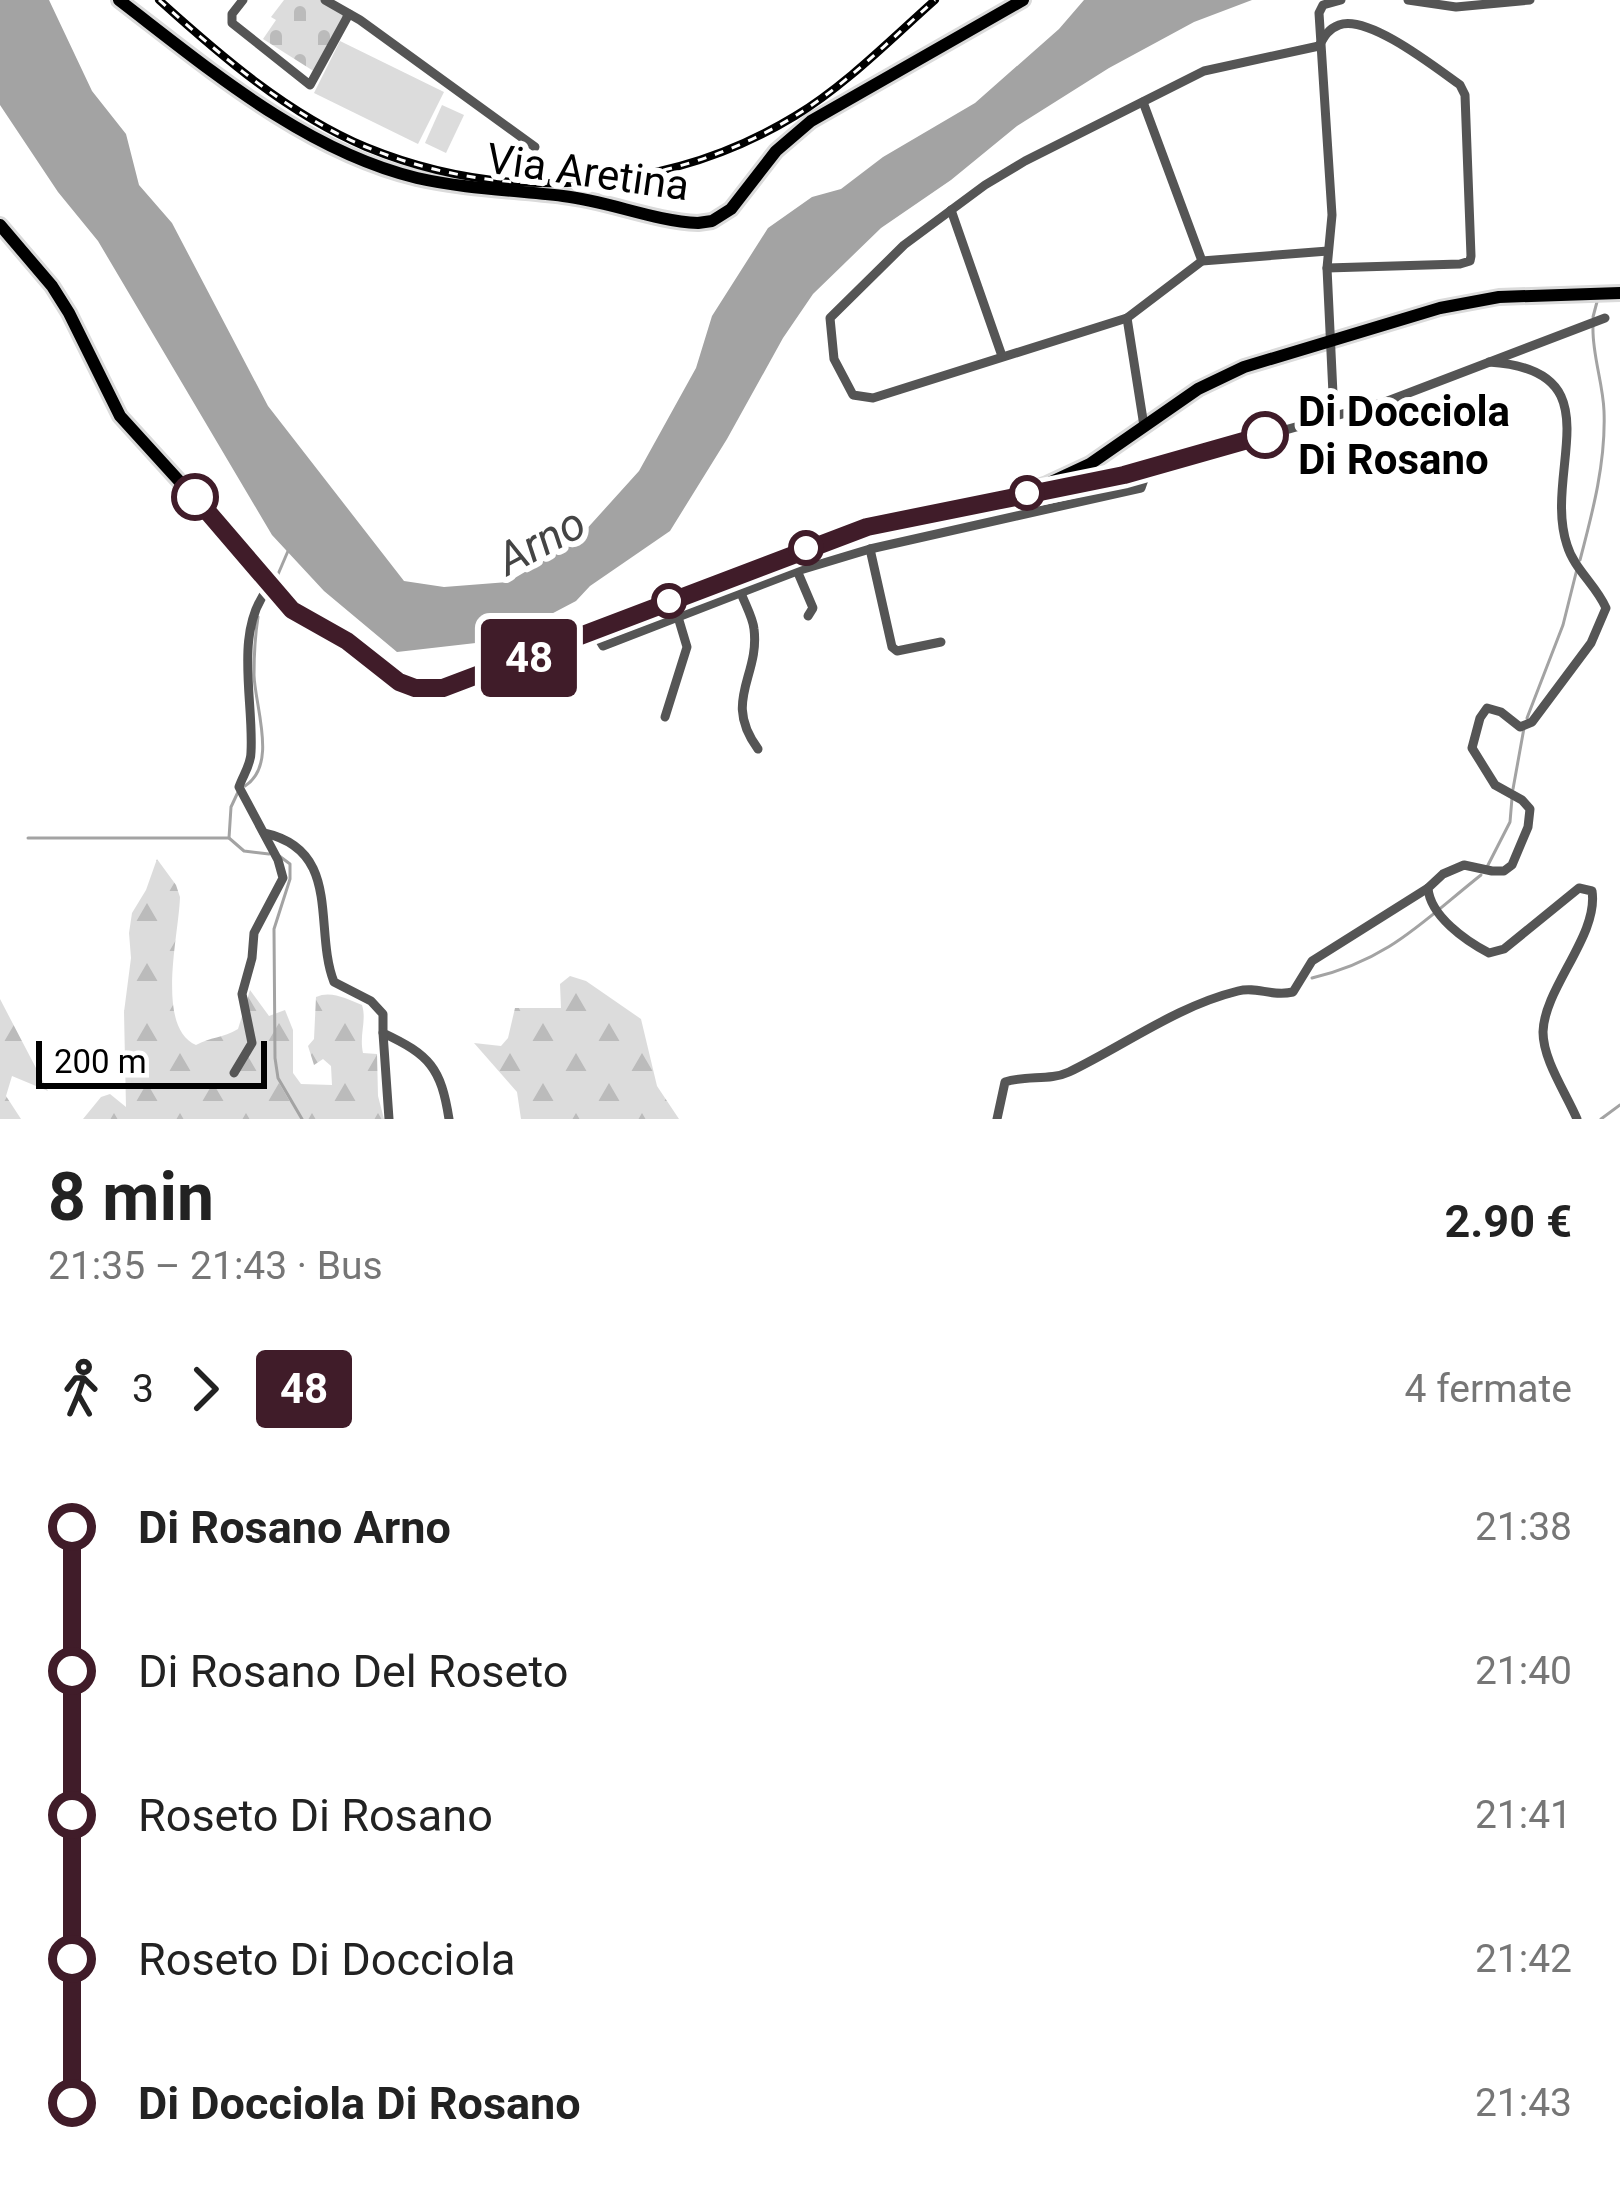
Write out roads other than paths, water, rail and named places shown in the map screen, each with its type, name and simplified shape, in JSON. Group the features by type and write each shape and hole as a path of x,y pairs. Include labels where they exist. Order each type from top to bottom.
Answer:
{"main road":[{"name":"Via Aretina","path":"119,0 275,112 348,154 448,184 597,201 698,223 712,221 731,209 776,152 811,121 1023,0"},
{"path":"0,225 61,299 120,416 195,496 270,589 292,610 415,688 461,684 867,527 1019,494 1090,464 1198,389 1244,367 1440,308 1499,297 1620,292"}],"street":[{"path":"243,0 232,22 310,85 349,14"},
{"path":"325,0 535,147"},
{"path":"1334,415 1328,268 1331,215 1319,46 1323,5 1341,0"},
{"path":"1408,0 1456,7 1530,0"},
{"path":"1328,251 1202,261 1126,318 873,398 853,395 834,359 830,318 904,245 1025,161 1204,71 1319,46 1330,30 1351,23 1385,35 1460,85 1465,95 1472,256 1460,264 1328,268"},
{"path":"1143,102 1202,261"},
{"path":"951,210 1002,356"},
{"path":"1126,318 1144,426"},
{"path":"1019,494 1148,469 1385,403 1605,318"},
{"path":"997,1119 1005,1082 1063,1075 1169,1018 1237,991 1251,989 1275,996 1293,992 1312,961 1443,874 1464,866 1504,871 1512,865 1528,827 1530,809 1495,785 1472,748 1480,718 1487,708 1501,712 1520,728 1532,722 1591,643 1606,608 1566,544 1562,495 1568,437 1566,410 1557,391 1524,364 1489,362"},
{"path":"594,631 603,646 797,571 870,549 1141,488 1148,469"},
{"path":"870,549 892,647 896,651 918,649 941,642"},
{"path":"790,554 813,608 808,616"},
{"path":"234,1073 252,1043 242,994 254,933 283,878 240,790 252,755 250,623 258,599 270,589"},
{"path":"741,593 754,630 742,728 758,749"},
{"path":"665,717 688,647 678,617"},
{"path":"264,833 307,856 326,918 324,948 334,982 371,1001 382,1014 389,1119"},
{"path":"1428,888 1437,911 1489,952 1504,950 1572,892 1590,888 1594,898 1590,913 1543,1025 1550,1058 1577,1119"},
{"path":"383,1033 437,1069 449,1119"}],"waterway":[{"path":"1593,317 1598,298"},
{"path":"1580,560 1603,448 1603,400 1593,327"},
{"path":"273,586 288,551"},
{"path":"1527,718 1563,625 1577,569"},
{"path":"245,786 255,777 263,750 254,675 258,617"},
{"path":"1513,789 1524,728"},
{"path":"238,792 231,807 229,838 244,851 269,854"},
{"path":"1487,867 1510,822 1512,798"},
{"path":"28,838 229,838"},
{"path":"278,855 290,864 290,879 274,929 275,1058 278,1078 302,1119"},
{"path":"1312,978 1384,950 1481,875"},
{"path":"1601,1119 1620,1105"}],"railway":[{"path":"159,0 256,82 337,134 419,165 529,183 640,175 694,162 746,142 832,90 935,0"}],"place":[{"name":"Di Docciola Di Rosano","path":"1265,435"}],"water label":[{"name":"Arno","path":"541,541"}]}
